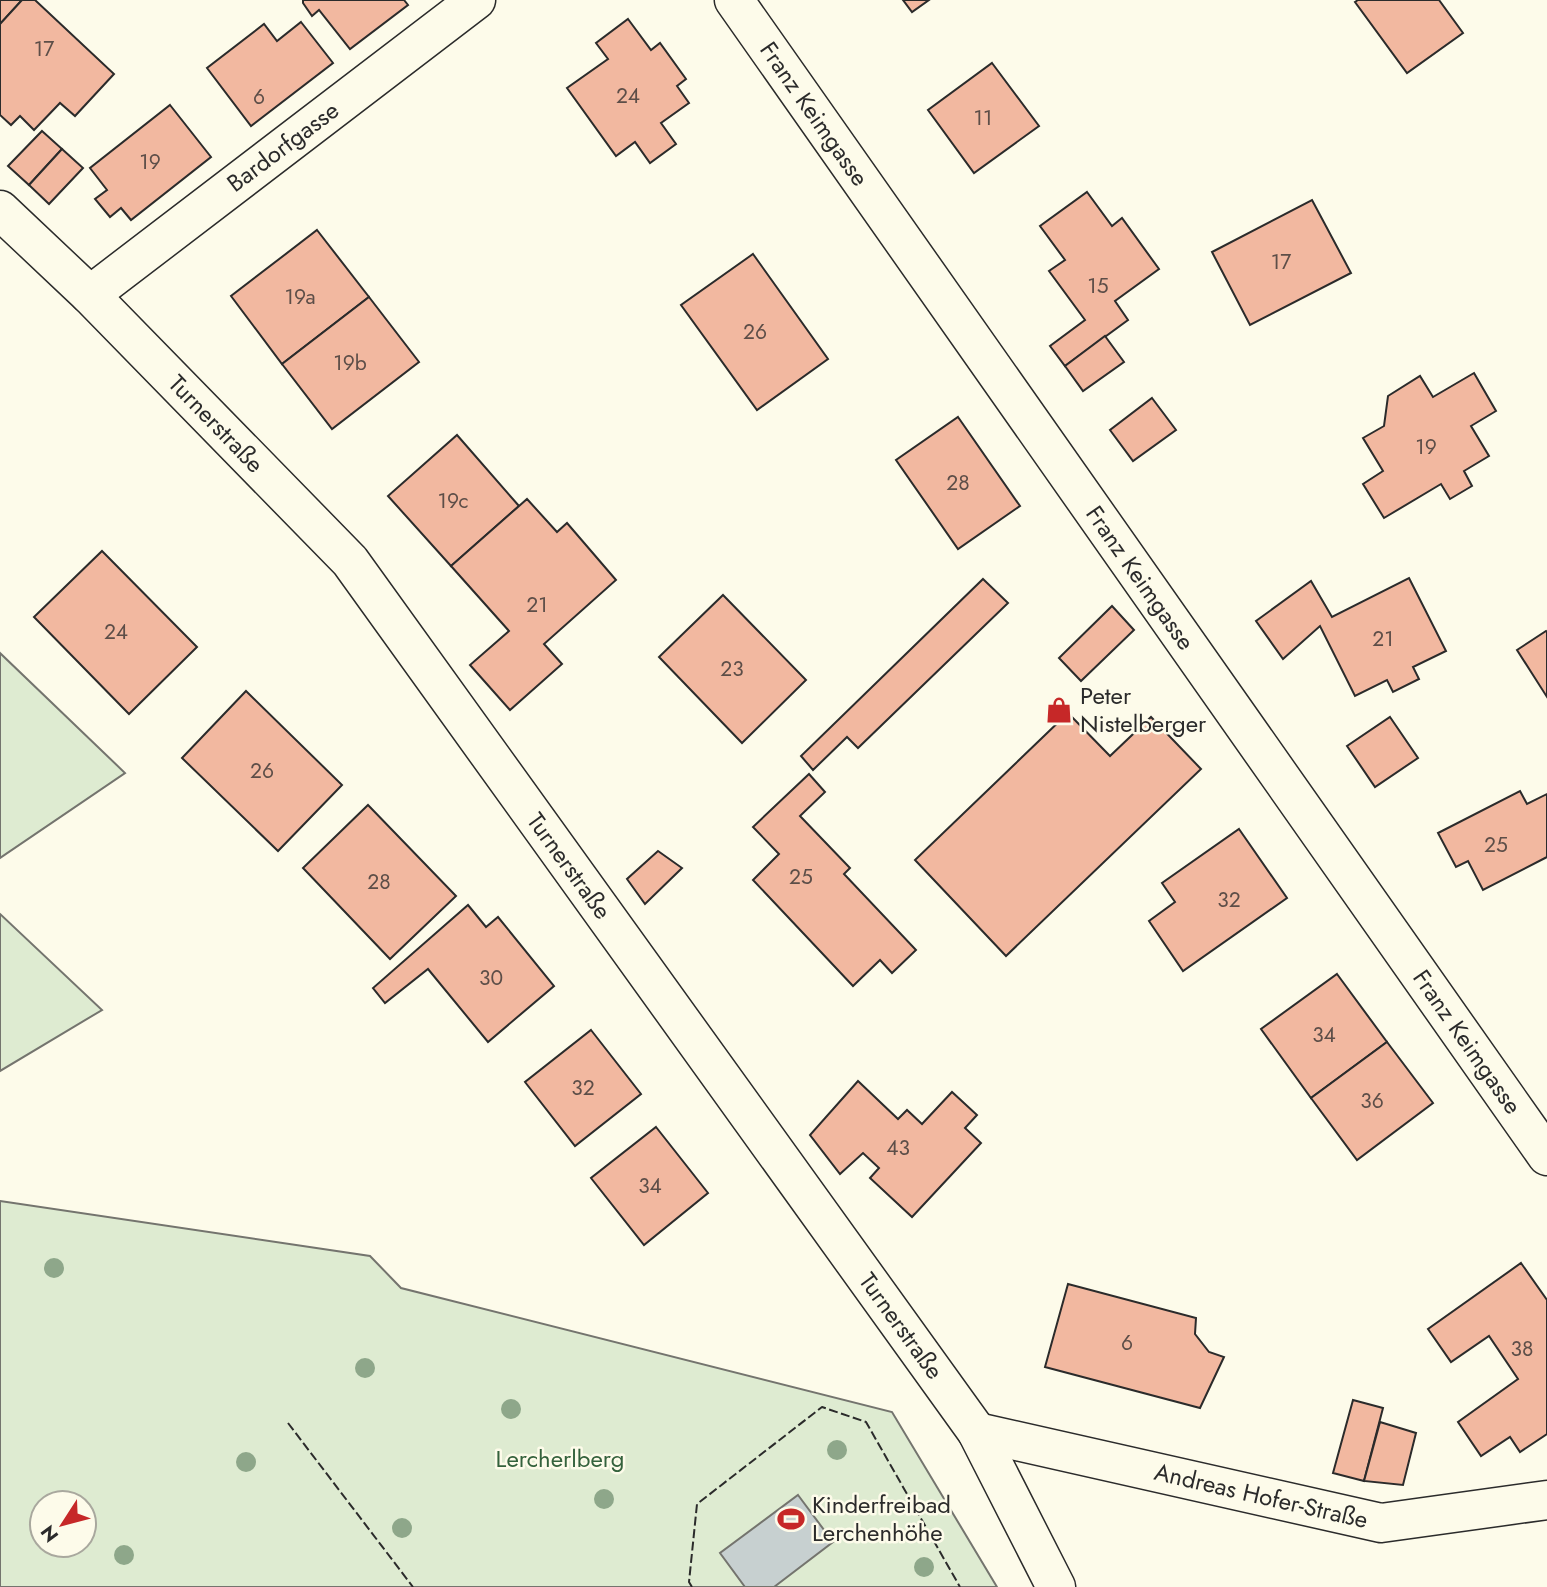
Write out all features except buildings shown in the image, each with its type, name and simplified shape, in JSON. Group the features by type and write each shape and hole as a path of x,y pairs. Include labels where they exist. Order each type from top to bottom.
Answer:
{"street":[{"name":"Bardorfgasse","path":"90,295 477,0"},
{"name":"Franz Keimgasse","path":"734,0 1547,1156"},
{"name":"Turnerstraße","path":"0,210 90,295 350,561 977,1432 1056,1587"},
{"name":"Andreas Hofer-Straße","path":"977,1432 1381,1523 1547,1500"}],"green space":[{"path":"0,653 125,773 0,858"},
{"path":"0,914 102,1010 0,1071"},
{"name":"Lercherlberg","path":"0,1201 370,1256 401,1288 892,1412 997,1587 0,1587"}],"shaded area":[{"name":"Kinderfreibad Lerchenhöhe","path":"798,1495 833,1542 774,1587 745,1587 720,1553"}],"fence":[{"path":"692,1587 689,1582 697,1504 822,1407 866,1422 960,1587"},
{"path":"288,1423 413,1587"}],"place":[{"name":"Peter Nistelberger","path":"1059,710"},
{"name":"Kinderfreibad Lerchenhöhe","path":"791,1519"}]}
